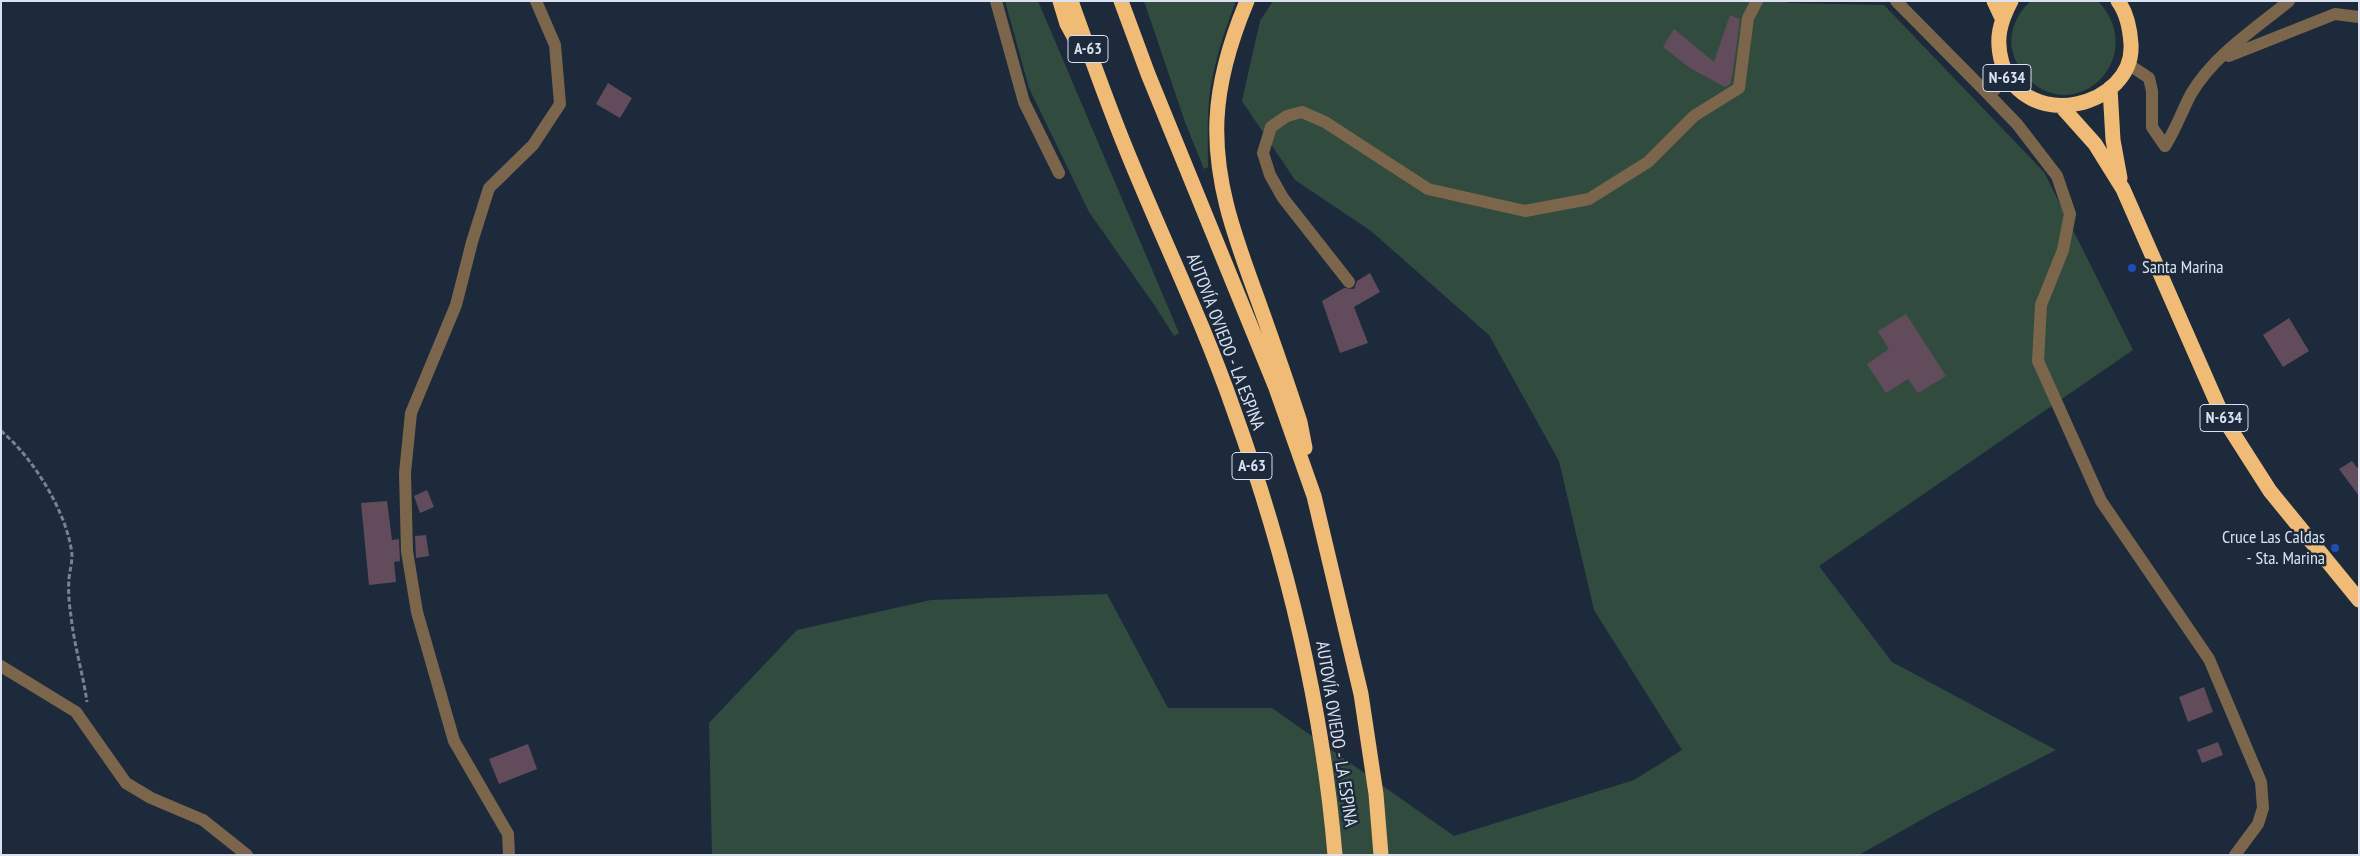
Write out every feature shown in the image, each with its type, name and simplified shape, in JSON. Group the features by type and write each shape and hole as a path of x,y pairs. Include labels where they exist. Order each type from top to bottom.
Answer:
{"highway":[{"path":"1060,1 1067,24 1105,96"},
{"name":"AUTOVÍA OVIEDO - LA ESPINA","path":"1071,1 1105,96 1233,407 1267,512 1295,607 1316,707 1330,802 1334,855"},
{"name":"AUTOVÍA OVIEDO - LA ESPINA","path":"1121,1 1152,83 1276,388 1314,496 1361,694 1376,794 1381,855"},
{"path":"1247,1 1234,31 1222,76 1217,119 1219,167 1227,214 1300,422 1314,496"},
{"path":"1994,1 2002,18"},
{"name":"N-634","path":"2011,1 2002,18 1998,32 2000,57 2007,78 2029,98 2050,105 2061,106 2088,102 2110,88 2120,78 2128,64 2131,50 2130,31 2121,4"},
{"name":"N-634","path":"2110,88 2112,140 2123,189"},
{"name":"N-634","path":"2061,106 2095,144 2123,189 2224,418 2270,491 2359,600"}],"street":[{"path":"509,855 508,834 454,741 417,612 407,551 405,474 411,413 456,305 472,242 489,188 533,145 560,104 555,45 536,1"},
{"path":"996,1 1024,102 1059,173"},
{"path":"1349,282 1283,198 1270,175 1263,153 1270,127 1287,116 1302,112 1325,122 1428,189 1525,211 1589,199 1648,162 1694,116 1739,88 1748,18 1757,1"},
{"path":"1896,1 2017,124 2057,176 2070,214 2063,250 2041,305 2038,362 2101,501 2209,659 2262,782 2263,808 2258,824 2235,855"},
{"path":"2128,64 2149,78 2152,90 2152,127 2165,146 2176,130 2191,94 2215,62 2289,1"},
{"path":"2215,62 2335,14 2359,17"},
{"path":"1989,95 2007,78"},
{"path":"1,666 76,712 126,783 151,798 203,820 247,855"}],"path":[{"path":"1,431 10,438 45,486 60,513 70,538 72,558 69,580 71,618 88,709"}],"green space":[{"path":"1005,1 1038,1 1179,333 1174,336 1089,212 1029,88"},
{"path":"1144,1 1236,1 1220,47 1211,86 1208,121 1208,167 1204,169 1185,122"},
{"path":"1273,1 1785,1 1788,3 1884,5 2044,172 2133,350 1819,566 1892,662 2056,750 1937,811 1859,855 712,855 709,723 797,630 931,600 1107,594 1168,708 1272,708 1454,836 1634,780 1682,750 1594,610 1559,461 1489,335 1371,231 1295,180 1242,101 1260,21"},
{"path":"2031,1 2098,1 2111,21 2116,41 2112,60 2103,76 2089,88 2072,94 2053,93 2034,84 2020,68 2012,49 2013,29 2018,17"}],"building":[{"path":"1730,15 1740,19 1733,71 1730,84 1725,87 1690,68 1663,47 1674,29 1714,62"},
{"path":"608,83 632,98 620,118 596,104"},
{"path":"1370,273 1380,292 1354,307 1368,343 1340,353 1322,301 1344,288 1354,289 1357,281"},
{"path":"1906,314 1946,376 1918,393 1908,379 1886,393 1867,364 1889,349 1878,331"},
{"path":"2289,318 2309,351 2283,367 2263,335"},
{"path":"2352,461 2359,470 2359,496 2339,469"},
{"path":"427,490 434,507 420,513 414,496"},
{"path":"387,501 392,540 399,539 400,561 394,562 396,582 369,585 361,503"},
{"path":"426,535 429,556 416,558 415,536"},
{"path":"2204,687 2213,712 2188,722 2179,697"},
{"path":"2218,742 2223,755 2202,763 2197,750"},
{"path":"528,744 537,769 499,784 489,759"}],"place":[{"name":"Santa Marina","path":"2132,268"},
{"name":"Cruce Las Caldas - Sta. Marina","path":"2335,548"}]}
